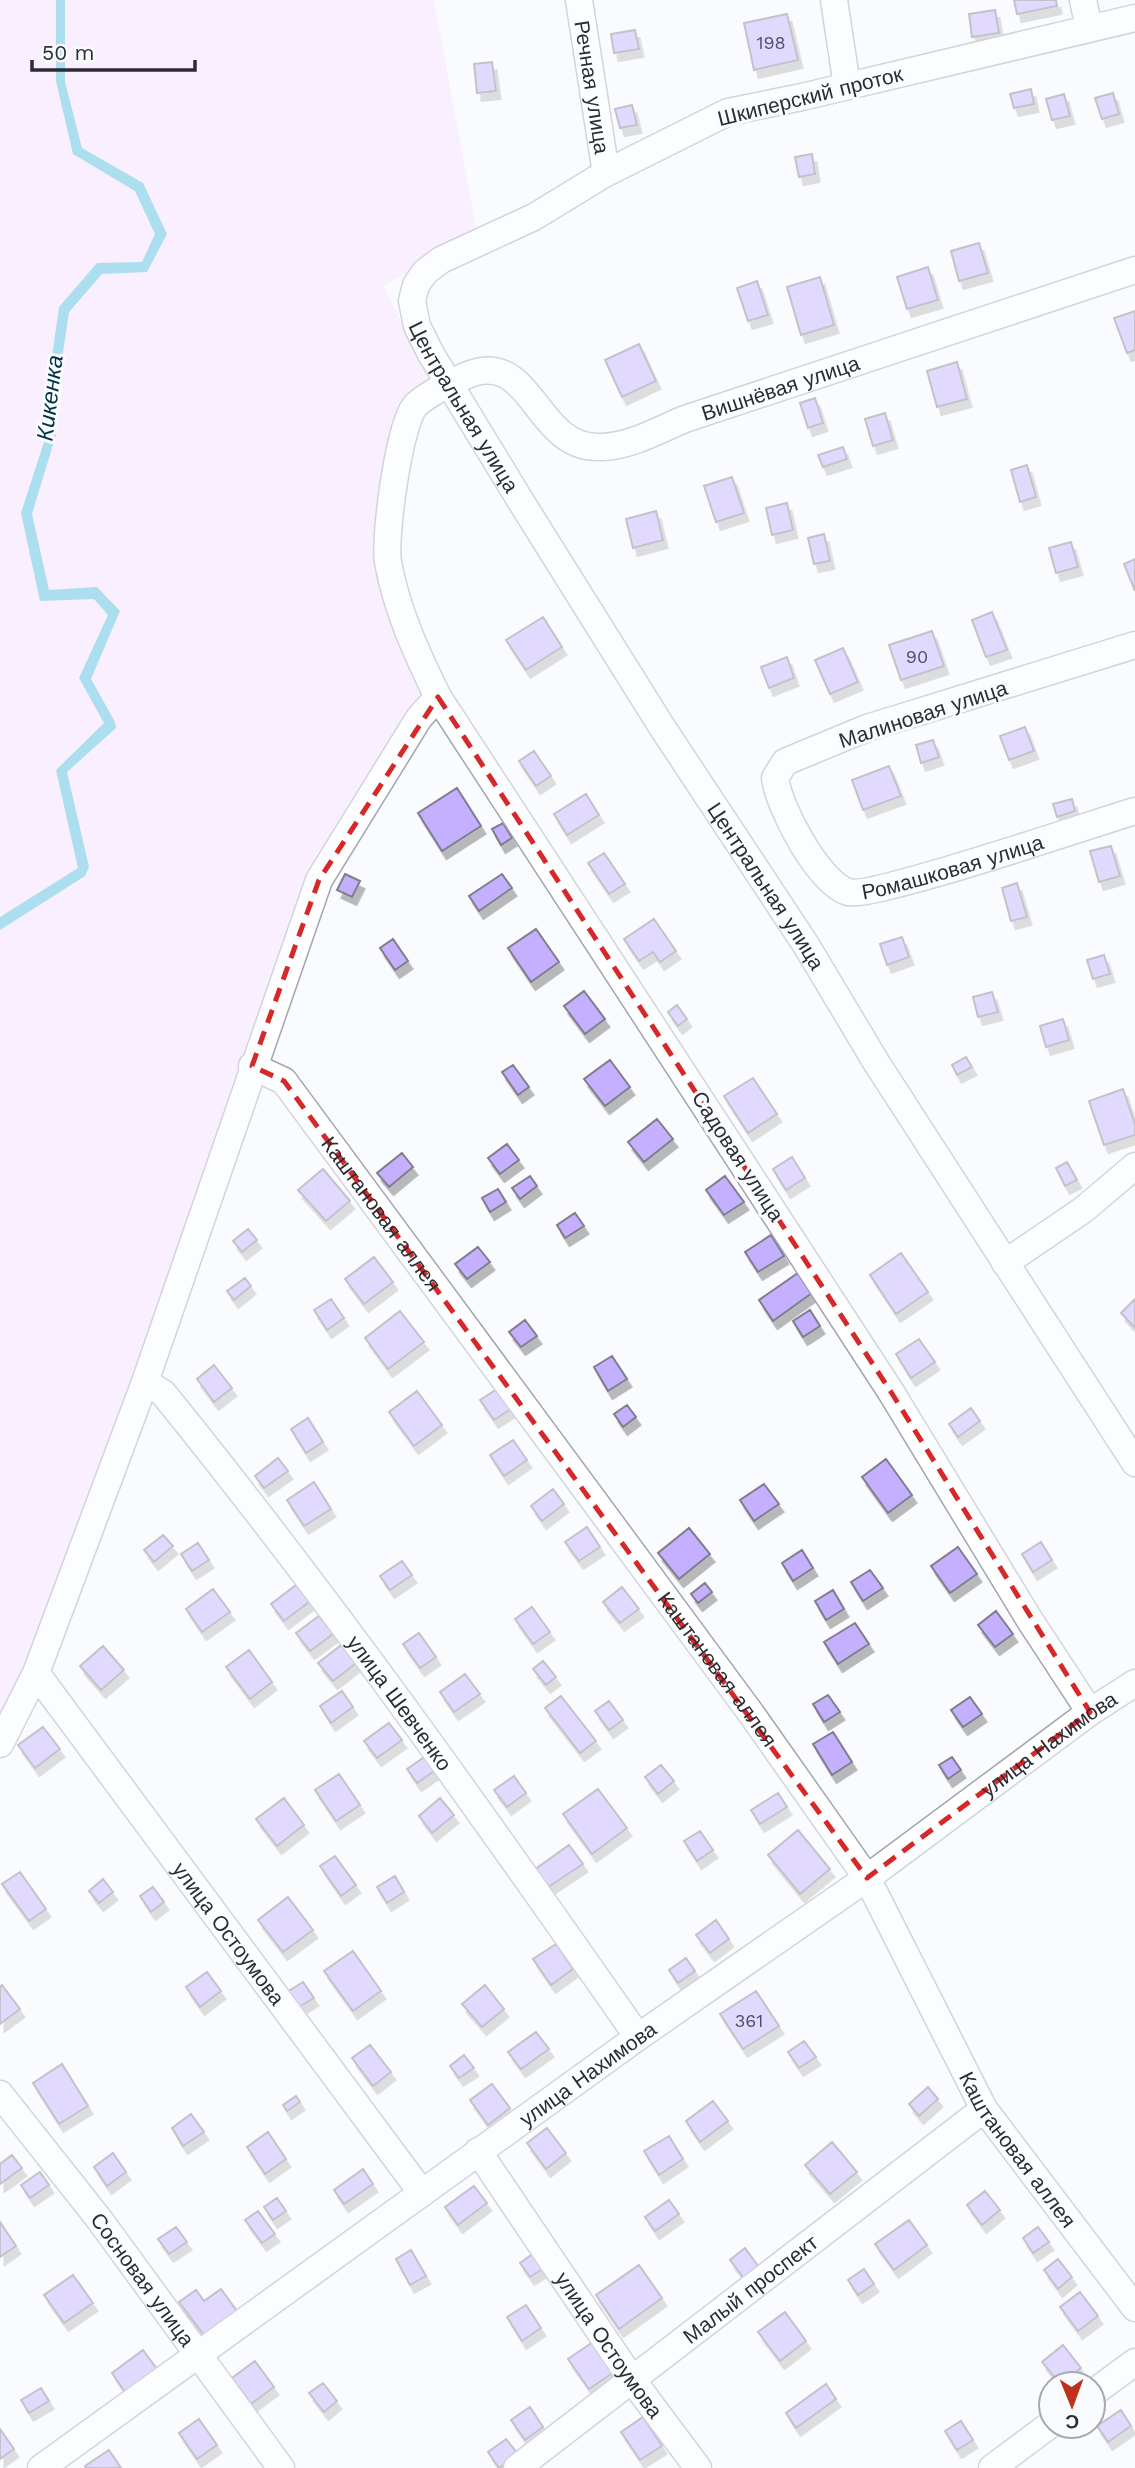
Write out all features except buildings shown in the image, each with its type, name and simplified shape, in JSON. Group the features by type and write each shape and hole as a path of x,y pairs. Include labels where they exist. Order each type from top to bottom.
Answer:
{"street":[{"name":"Речная улица","path":"579,0 606,173"},
{"path":"834,0 847,86"},
{"path":"1083,0 1089,28"},
{"name":"Шкиперский проток","path":"412,301 416,285 425,272 441,260 534,216 606,173 728,112 1135,18"},
{"name":"Вишнёвая улица","path":"396,597 388,558 402,437 415,406 450,384 482,371 504,375 524,388 553,429 574,444 599,448 623,445 685,419 1135,270"},
{"name":"Центральная улица","path":"412,301 417,327 450,384 662,727 806,945 876,1062 1135,1463"},
{"name":"Садовая улица","path":"396,597 406,633 438,696 891,1392 1029,1619 1090,1712"},
{"name":"Малиновая улица","path":"794,830 777,793 775,778 785,762 920,710 1005,687 1135,645"},
{"path":"0,1744 36,1673 145,1382 318,880 419,718 438,696"},
{"name":"Ромашковая улица","path":"794,830 833,883 849,892 867,892 1135,811"},
{"name":"Каштановая аллея","path":"253,1066 270,1071 284,1081 750,1712 867,1878 984,2109 1135,2308"},
{"path":"1006,1263 1083,1210 1135,1166"},
{"name":"улица Шевченко","path":"145,1382 163,1393 260,1513 638,2037"},
{"name":"улица Остоумова","path":"36,1673 422,2193"},
{"name":"улица Нахимова","path":"41,2468 478,2151 867,1878 1090,1712 1135,1683"},
{"name":"Сосновая улица","path":"0,2094 99,2218 281,2468"},
{"name":"Малый проспект","path":"517,2468 984,2109"},
{"name":"улица Остоумова","path":"478,2151 633,2381 698,2468"},
{"path":"1107,2383 1135,2362"},
{"path":"992,2468 1037,2434"}],"highlighted area":[{"path":"438,697 891,1392 1090,1712 867,1878 284,1081 252,1066 319,880"}],"shaded area":[{"path":"0,0 434,0 476,228 384,286 430,382 380,583 392,628 425,695 312,876 30,1670 0,1726"}],"water":[{"name":"Кикенка","path":"56,0 65,0 65,82 82,148 143,183 167,234 147,272 102,274 69,312 54,413 56,435 32,514 49,590 97,587 120,611 91,679 116,728 67,772 89,867 85,876 0,930 0,917 78,868 56,770 104,723 79,678 108,615 94,599 40,601 21,513 46,436 44,414 59,307 97,263 142,262 155,234 135,191 73,154 56,81"}]}
